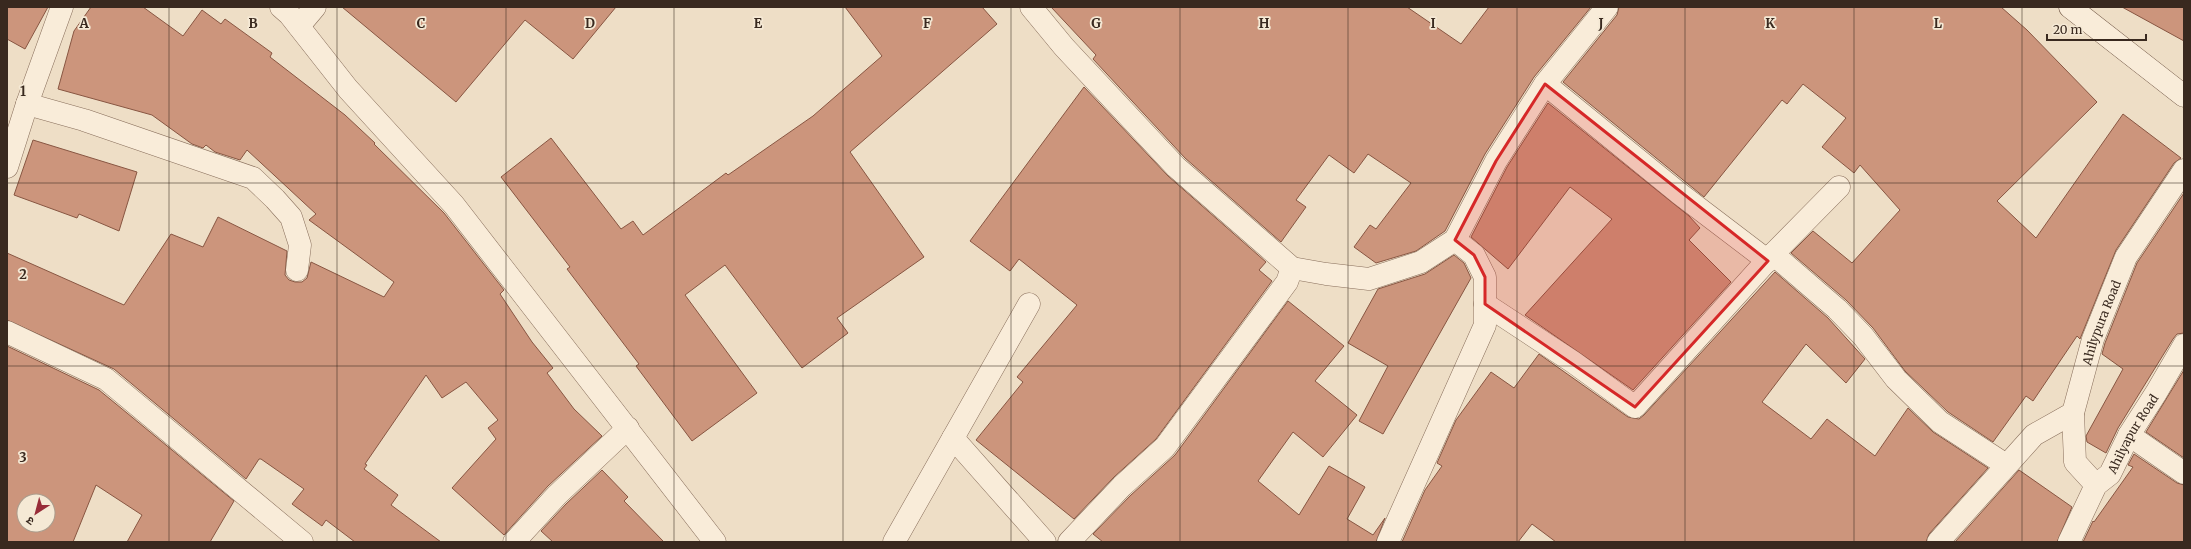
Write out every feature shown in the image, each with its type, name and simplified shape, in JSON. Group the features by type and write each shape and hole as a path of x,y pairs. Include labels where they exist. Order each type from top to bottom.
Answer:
{"street":[{"path":"7,167 27,104 62,7"},
{"path":"281,7 299,26 348,89 454,205 715,542"},
{"path":"299,26 315,7"},
{"path":"1031,7 1064,47 1176,167 1292,268 1369,279 1421,262 1456,240 1496,161 1546,84 1607,7"},
{"path":"2070,7 2184,96"},
{"path":"1546,84 1663,180 1770,258 1812,285 1863,336 1896,378 1940,422 2006,465"},
{"path":"27,104 84,120 253,178 276,199 291,217 300,245 297,270"},
{"name":"Ahilypura Road","path":"2096,485 2075,462 2073,413 2093,339 2126,257 2184,170"},
{"path":"1485,304 1573,362 1635,407 1770,258 1839,187"},
{"path":"1388,542 1486,325 1485,277 1474,255 1456,240"},
{"path":"1069,542 1122,486 1165,447 1287,282 1292,268"},
{"path":"894,542 1029,304"},
{"path":"7,332 106,379 302,542"},
{"name":"Ahilyapur Road","path":"2069,542 2096,485 2110,474 2129,434 2156,393 2184,345"},
{"path":"1938,542 2034,435 2073,413"},
{"path":"514,542 558,495 628,428"},
{"path":"2129,434 2184,473"},
{"path":"953,438 1044,542"}],"highlighted area":[{"path":"1545,84 1768,261 1635,407 1485,304 1485,277 1474,255 1455,240 1496,161"}],"building":[{"path":"7,7 48,7 25,49 7,39"},
{"path":"91,7 143,7 183,36 202,10 221,24 225,19 272,53 270,57 345,115 375,143 374,144 444,213 504,290 500,294 532,342 553,368 547,373 574,409 602,436 548,486 504,535 452,488 496,439 488,428 498,420 466,382 442,398 426,375 365,464 367,465 364,469 398,495 391,505 441,542 355,542 326,520 322,526 292,504 304,489 261,459 259,459 246,479 114,369 7,320 7,253 124,305 171,234 203,247 218,217 287,251 285,275 289,280 302,282 307,278 311,262 384,297 394,282 309,220 316,214 247,150 240,160 215,152 206,145 203,148 192,144 152,115 58,89 74,31"},
{"path":"342,7 616,7 573,59 525,20 456,102"},
{"path":"845,7 982,7 997,24 850,152 924,257 837,318 848,333 802,368 725,265 685,295 757,393 692,441 636,366 639,364 567,269 570,267 501,177 551,138 621,229 633,221 643,235 726,173 728,175 813,116 882,56"},
{"path":"1051,7 1407,7 1461,44 1489,7 1591,7 1534,77 1485,154 1445,231 1416,251 1376,263 1354,247 1370,225 1376,229 1411,183 1368,154 1354,173 1329,155 1296,200 1306,207 1281,242 1185,158 1093,59 1096,55"},
{"path":"1619,7 2001,7 2027,30 2097,102 1997,201 2036,238 2123,114 2181,158 2174,163 2116,250 2080,339 2077,336 2033,401 2026,396 1993,442 1948,412 1905,371 1873,328 1846,300 1791,253 1813,231 1852,263 1900,210 1860,165 1854,173 1822,147 1846,118 1803,84 1787,104 1782,100 1704,197 1563,82 1617,15"},
{"path":"2122,7 2184,7 2184,41"},
{"path":"1084,87 1168,176 1266,262 1259,270 1272,281 1156,439 1114,477 1074,519 976,440 1023,382 1017,377 1077,305 1019,259 1010,271 970,241"},
{"path":"1548,103 1689,216 1700,228 1689,240 1731,282 1633,390 1525,315 1612,219 1570,187 1508,269 1471,237 1507,167"},
{"path":"33,140 137,172 119,231 79,214 77,218 14,195"},
{"path":"2184,193 2184,333 2177,334 2173,339 2118,428 2106,453 2087,442 2086,436 2123,369 2102,354 2105,343 2137,263"},
{"path":"1454,255 1464,263 1471,278 1383,434 1359,421 1388,366 1348,343 1378,289 1425,274"},
{"path":"1775,272 1828,318 1865,359 1846,383 1806,344 1762,402 1811,439 1827,419 1875,456 1908,408 1933,432 1988,468 1929,534 1926,542 1556,542 1532,524 1518,542 1402,542 1425,490 1442,466 1437,463 1456,420 1491,372 1514,388 1539,354 1628,417 1639,419"},
{"path":"1288,301 1344,346 1315,381 1357,415 1323,457 1293,432 1258,481 1299,515 1329,466 1365,487 1347,519 1373,535 1385,518 1376,542 1103,542 1093,534 1131,495 1175,455"},
{"path":"7,346 99,390 234,501 210,542 127,542 142,515 96,485 73,542 7,542"},
{"path":"2184,370 2184,458 2146,432"},
{"path":"2134,454 2177,483 2184,485 2184,542 2083,542 2093,521 2094,522 2133,467 2128,465"},
{"path":"602,470 628,497 624,501 664,542 553,542 541,531 566,504"},
{"path":"2019,470 2072,507 2057,542 1955,542"}]}
